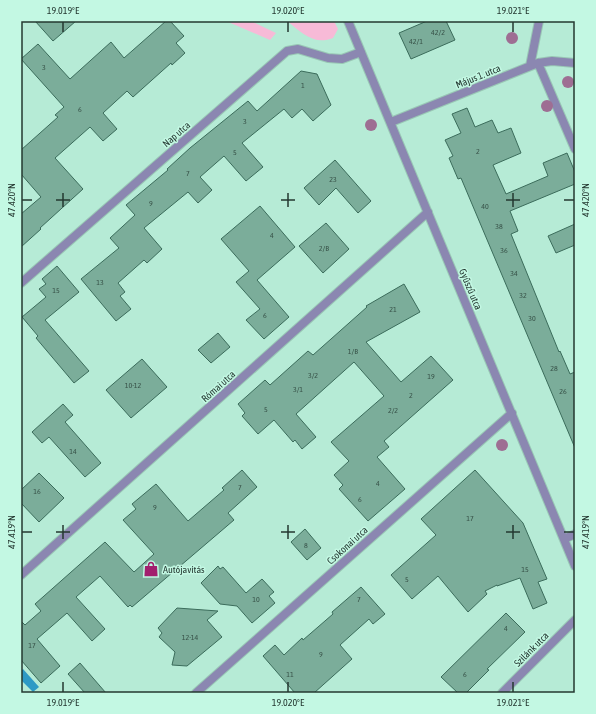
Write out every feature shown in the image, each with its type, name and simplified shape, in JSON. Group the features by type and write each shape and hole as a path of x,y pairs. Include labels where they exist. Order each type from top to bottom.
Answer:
{"street":[{"name":"Gyűszű utca","path":"348,21 575,566"},
{"path":"530,66 539,21"},
{"name":"Nap utca","path":"21,283 287,50 298,49 328,58 342,59 361,52"},
{"name":"Május 1. utca","path":"391,122 538,63 552,61 575,63"},
{"path":"538,63 575,149"},
{"name":"Római utca","path":"21,575 428,212"},
{"name":"Csokonai utca","path":"196,693 512,413"},
{"path":"564,539 575,534"},
{"name":"Szilánk utca","path":"502,693 575,620"}],"shaded area":[{"path":"226,21 251,21 276,33 270,40"},
{"path":"287,21 334,21 338,29 333,38 320,40 308,37"}],"water":[{"path":"23,669 39,687 33,692 21,680 21,671"}],"building":[{"path":"35,21 76,21 53,41"},
{"path":"166,21 170,21 184,36 176,43 185,53 172,65 171,63 133,97 127,91 103,113 117,129 103,141 90,127 55,158 83,189 21,247 21,214 41,197 21,174 21,150 58,117 55,115 64,107 21,59 38,44 70,79 111,42 124,58"},
{"path":"427,21 446,21 455,40 411,59 399,33"},
{"path":"301,71 317,74 331,105 313,121 302,109 292,118 284,109 242,143 263,167 246,181 224,156 200,177 212,190 198,203 188,192 144,228 162,249 147,263 144,260 118,283 125,292 120,296 131,309 116,321 81,279 119,248 110,238 135,215 126,205 168,170 167,169 190,148 248,101 257,111"},
{"path":"467,108 475,127 492,120 498,133 511,128 521,153 493,165 506,194 548,176 543,163 567,153 575,172 575,184 510,211 518,231 511,234 559,352 560,351 570,374 575,372 575,448 461,178 458,179 449,158 453,156 445,140 461,133 452,114"},
{"path":"335,160 371,201 358,213 336,188 319,205 304,188"},
{"path":"260,206 295,247 257,280 289,317 264,339 246,320 260,309 236,282 249,271 221,239"},
{"path":"326,223 349,249 323,273 299,246"},
{"path":"575,224 575,245 556,253 548,236"},
{"path":"57,266 79,292 45,320 89,371 74,383 36,338 38,336 22,317 46,297 39,289 46,284 42,279"},
{"path":"404,284 420,312 366,342 401,382 431,356 453,380 384,441 389,447 377,457 405,489 368,521 339,489 343,485 334,475 349,461 331,442 384,396 354,362 296,414 316,437 302,449 295,440 293,442 274,420 258,434 242,416 245,413 238,404 265,380 270,385 308,351 313,355 367,307 366,306"},
{"path":"218,333 230,347 211,363 198,350"},
{"path":"142,359 167,387 131,418 106,390"},
{"path":"63,404 73,415 65,422 101,463 85,477 49,437 42,443 32,432"},
{"path":"242,470 257,487 228,513 234,520 132,607 130,605 128,607 100,576 76,597 105,629 92,641 67,613 37,639 60,666 41,683 21,660 21,621 25,625 41,611 35,604 105,542 134,572 154,554 123,520 136,509 132,504 156,484 188,521 224,490 222,488"},
{"path":"475,470 523,523 547,579 538,582 547,603 533,609 520,578 497,585 485,591 487,594 468,612 438,576 412,599 391,575 436,535 421,519"},
{"path":"39,473 64,498 39,522 21,503 21,490"},
{"path":"305,529 321,548 307,560 291,542"},
{"path":"218,566 220,569 223,567 246,593 262,579 274,592 269,596 275,603 252,623 237,606 220,604 201,583"},
{"path":"361,587 385,614 373,624 369,619 340,645 352,659 314,693 295,693 263,656 275,645 284,655 302,638 303,640 333,614 332,612"},
{"path":"177,608 218,611 207,620 222,637 187,666 172,665 175,652 159,637 162,633 158,628"},
{"path":"506,613 525,632 487,669 489,670 466,693 458,693 441,677"},
{"path":"80,663 106,693 85,693 68,674"}],"place":[{"name":"Autójavítás","path":"151,569"}]}
